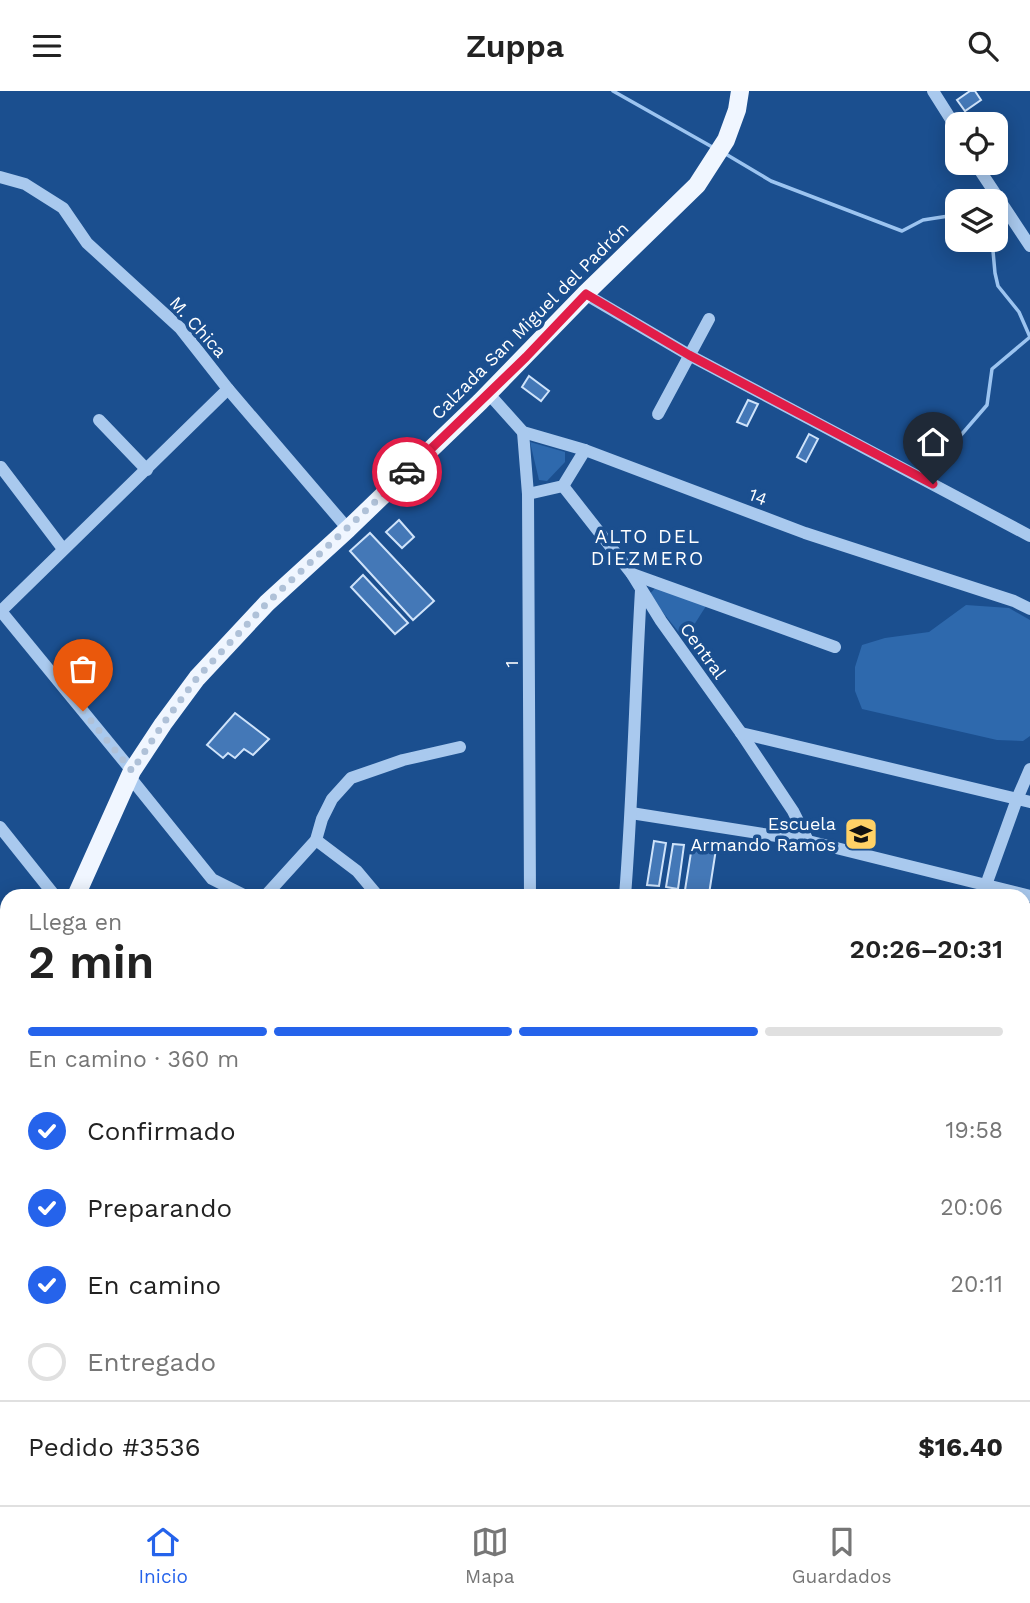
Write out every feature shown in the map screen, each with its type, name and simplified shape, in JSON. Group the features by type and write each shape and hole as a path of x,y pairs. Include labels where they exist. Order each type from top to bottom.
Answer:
{"main road":[{"name":"Calzada San Miguel del Padrón","path":"79,889 131,773 197,678 267,603 348,529 488,393 696,185 719,151 737,110 740,91"}],"street":[{"path":"933,91 948,112"},
{"path":"983,175 1030,246"},
{"name":"M. Chica","path":"0,177 25,184 64,208 86,243 180,328 228,389 348,529"},
{"path":"586,294 689,355 1030,535"},
{"path":"657,414 709,319"},
{"path":"228,389 0,611 131,773 212,879 232,889"},
{"path":"488,393 523,432"},
{"path":"99,419 147,470"},
{"name":"14","path":"523,432 585,450 805,533 1014,601 1030,609"},
{"name":"1","path":"523,432 528,494 530,889"},
{"path":"528,494 563,486 585,450"},
{"path":"1,467 63,549"},
{"name":"Central","path":"563,486 632,574 661,621 793,811 808,841"},
{"path":"632,574 835,647"},
{"path":"626,889 641,590"},
{"path":"741,733 1023,801"},
{"path":"272,889 316,840 332,799 351,778 404,759 460,747"},
{"path":"985,889 1023,801 1030,769"},
{"path":"631,813 808,841 977,889"},
{"path":"0,827 49,889"},
{"path":"316,840 357,871 372,889"}],"shaded area":[{"path":"530,442 565,452 565,462 547,481 539,480"},
{"path":"656,587 706,606 694,625 681,635 649,595"},
{"path":"966,605 1009,608 1030,620 1030,736 1023,741 997,740 862,709 855,691 855,667 862,645 885,638 929,632"}],"building":[{"path":"970,91 975,91 981,100 965,111 957,100"},
{"path":"529,376 549,391 541,401 522,387"},
{"path":"748,400 758,404 747,426 737,422"},
{"path":"809,434 818,439 806,462 797,457"},
{"path":"399,520 414,537 402,548 386,532"},
{"path":"370,533 434,601 413,620 350,551"},
{"path":"363,575 408,623 395,634 351,587"},
{"path":"235,713 269,739 253,755 244,749 235,758 228,753 223,758 207,745"},
{"path":"654,841 666,843 659,886 647,885"},
{"path":"673,844 684,845 678,889 666,887"},
{"path":"692,846 716,849 710,889 685,889"}],"waterway":[{"path":"613,91 714,148"},
{"path":"724,153 771,181 902,231 923,220 945,217"},
{"path":"993,252 998,286 1019,312 1030,337"},
{"path":"933,465 941,451 955,442 987,405 992,369 1030,337"}],"way so far":[{"path":"83,711 132,771 197,678 267,603 407,472"}],"place":[{"name":"Escuela Armando Ramos","path":"861,834"}],"district":[{"name":"ALTO DEL DIEZMERO","path":"648,547"}],"route":[{"path":"407,472 526,357 586,294 689,355 933,484"}]}
